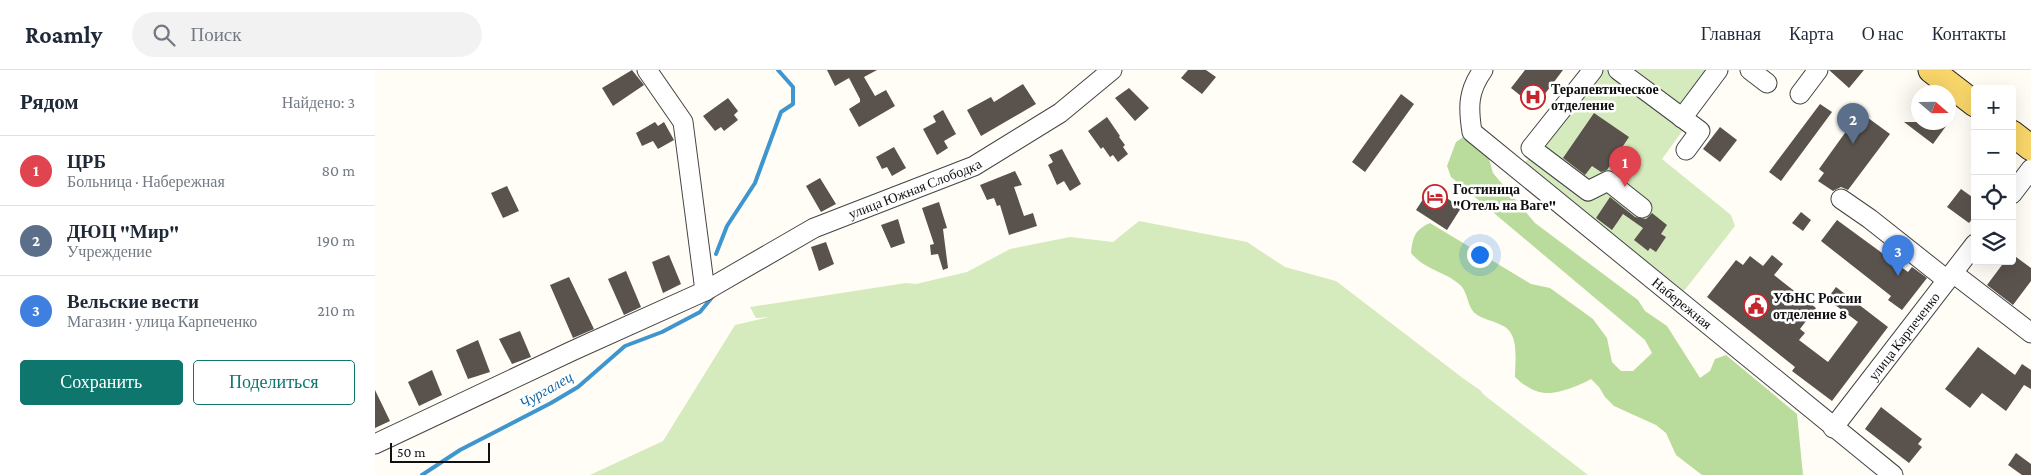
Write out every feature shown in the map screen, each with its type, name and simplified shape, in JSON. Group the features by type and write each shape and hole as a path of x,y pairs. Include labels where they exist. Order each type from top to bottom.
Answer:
{"main road":[{"path":"1931,70 1971,101"},
{"path":"2016,136 2031,148"}],"street":[{"path":"647,70 683,122 705,290"},
{"name":"улица Южная Слободка","path":"375,444 572,350 705,290 814,228 975,166 1060,113 1112,70"},
{"name":"Набережная","path":"1483,70 1474,83 1469,111 1472,132 1893,475"},
{"path":"1593,70 1531,148 1588,191 1608,181 1642,208"},
{"path":"1619,70 1700,132 1686,150"},
{"path":"1682,118 1718,70"},
{"path":"1750,70 1767,83"},
{"path":"1800,94 1818,70"},
{"path":"2016,189 2031,169"},
{"path":"1841,199 2031,334"},
{"name":"улица Карпеченко","path":"1833,428 1971,249"}],"green space":[{"path":"1601,70 1727,70 1662,159 1731,215 1735,226 1684,291 1524,164"},
{"path":"1466,135 1486,149 1493,173 1535,223 1638,300 1645,311 1667,326 1700,378 1710,371 1715,359 1726,355 1797,414 1803,475 1702,475 1676,455 1666,433 1656,425 1614,406 1591,379 1569,389 1546,393 1529,388 1515,377 1516,355 1514,340 1507,329 1476,314 1459,284 1428,267 1411,253 1416,234 1421,228 1430,223 1531,284 1550,288 1593,319 1607,338 1612,362 1621,371 1633,371 1652,353 1645,340 1451,177 1447,166 1456,142"},
{"path":"1139,221 1247,242 1285,267 1336,281 1588,475 590,475 663,441 735,325 769,317 756,318 750,307 906,283 916,284 967,272 1010,249 1070,237 1113,242"}],"building":[{"path":"632,70 644,85 613,106 602,88"},
{"path":"827,70 877,70 864,77 875,96 886,90 895,106 859,127 849,109 860,102 860,99 849,78 835,86"},
{"path":"1188,70 1206,70 1216,77 1202,94 1181,78"},
{"name":"Терапевтическое отделение","path":"1525,70 1563,70 1535,107 1511,88"},
{"path":"1829,70 1864,70 1849,88"},
{"path":"1023,84 1036,104 981,136 967,110 991,97 994,102"},
{"path":"1129,88 1149,108 1135,121 1115,98"},
{"path":"1401,94 1414,104 1365,172 1352,162"},
{"path":"728,98 738,111 734,115 738,120 724,131 721,127 715,131 703,116"},
{"path":"1820,104 1832,112 1781,181 1769,172"},
{"path":"943,110 956,134 944,141 948,148 937,155 923,129 936,122 933,116"},
{"path":"1860,112 1890,134 1848,190 1841,187 1833,191 1818,181 1824,173 1819,169"},
{"path":"1594,113 1629,137 1607,170 1601,172 1592,166 1585,175 1563,158"},
{"path":"1107,117 1120,136 1125,145 1123,147 1128,154 1118,162 1113,155 1110,157 1103,147 1101,149 1088,131"},
{"path":"655,122 658,126 664,122 674,140 658,149 653,141 642,146 636,133"},
{"path":"1904,122 1911,122 1911,127"},
{"path":"1720,127 1737,140 1720,162 1703,149"},
{"path":"1915,130 1943,130 1933,144"},
{"path":"894,147 906,168 892,176 887,167 882,169 876,157"},
{"path":"1062,149 1081,184 1070,191 1064,181 1057,185 1048,165 1053,162 1049,155"},
{"path":"1015,171 1022,185 1014,187 1024,216 1033,213 1037,226 1009,235 1000,205 997,206 994,198 987,200 980,185"},
{"path":"820,178 836,204 821,212 806,186"},
{"path":"507,186 519,211 503,218 491,193"},
{"name":"Гостиница \"Отель на Ваге\"","path":"1431,187 1461,208 1447,230 1416,210"},
{"path":"1961,189 1971,196 1971,221 1969,223 1947,207"},
{"path":"1610,197 1635,217 1646,219 1652,213 1667,225 1661,234 1666,237 1656,252 1650,248 1648,251 1634,240 1643,228 1623,214 1612,230 1596,218"},
{"path":"939,202 947,228 943,229 948,268 943,270 938,254 931,255 930,245 934,244 922,208"},
{"path":"1801,212 1811,220 1803,231 1792,223"},
{"path":"898,219 905,243 891,248 881,225"},
{"path":"1837,220 1908,272 1912,267 1927,278 1902,310 1888,300 1891,296 1821,241"},
{"path":"826,242 834,264 819,271 811,247"},
{"path":"669,255 681,284 663,293 652,262"},
{"path":"1772,255 1783,264 1774,275 1816,308 1800,329 1805,333 1799,340 1828,362 1858,322 1827,299 1836,287 1888,327 1832,401 1792,371 1795,367 1707,297 1736,260 1743,265 1750,256 1763,266"},
{"path":"2016,257 2031,268 2031,281 2013,305 1987,285 2002,265 2016,265"},
{"path":"626,271 641,307 624,315 608,279"},
{"path":"569,277 594,329 573,338 550,285"},
{"path":"520,331 531,357 512,364 499,339"},
{"path":"478,340 490,372 468,379 456,350"},
{"path":"1978,347 2015,375 2022,364 2031,370 2031,389 2024,385 2006,411 1982,393 1970,408 1945,389"},
{"path":"432,370 442,395 419,406 408,382"},
{"path":"375,390 390,421 375,428"},
{"path":"1881,407 1922,439 1918,444 1922,447 1909,463 1865,429"},
{"path":"2016,453 2031,464 2031,475 2022,475 2008,465"}],"waterway":[{"name":"Чургалец","path":"716,254 727,226 755,183 781,112 793,104 793,87 778,70"},
{"name":"Чургалец","path":"422,475 460,450 578,387 625,346 662,332 700,312 714,295"}],"place":[{"name":"Терапевтическое отделение","path":"1533,97"},
{"name":"ДЮЦ \"Мир\"","path":"1853,144"},
{"name":"ЦРБ","path":"1625,187"},
{"name":"Гостиница \"Отель на Ваге\"","path":"1435,197"},
{"name":"Вельские вести","path":"1898,276"},
{"name":"УФНС России отделение 8","path":"1756,306"}]}
